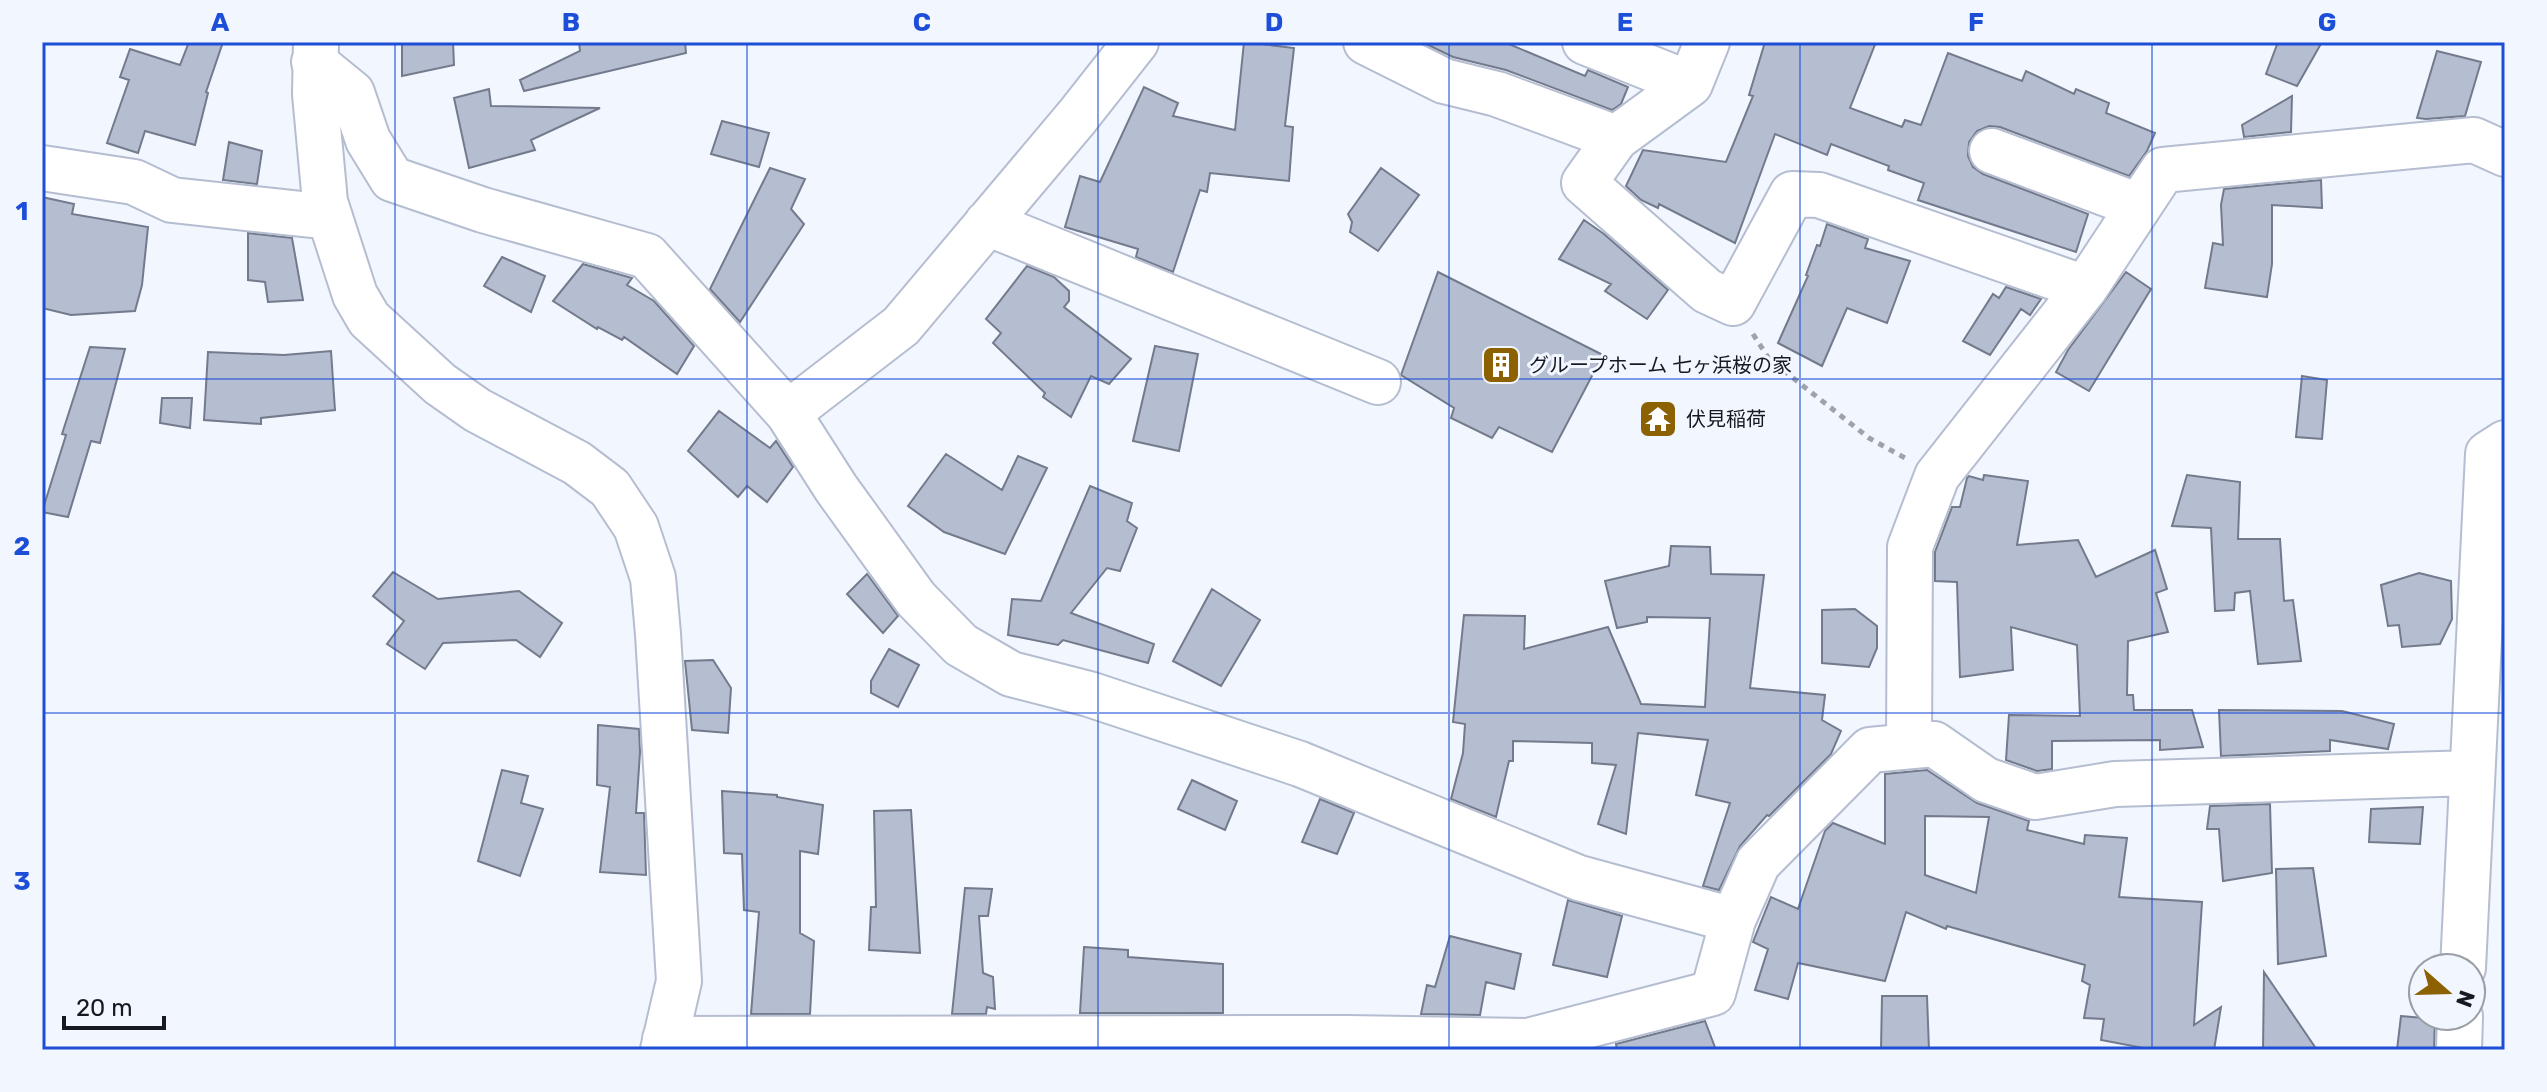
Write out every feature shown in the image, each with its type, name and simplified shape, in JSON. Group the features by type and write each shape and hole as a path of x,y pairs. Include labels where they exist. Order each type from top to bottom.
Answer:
{"street":[{"path":"788,413 901,326 1136,42"},
{"path":"1366,42 1444,81 1497,94 1616,138"},
{"path":"1585,42 1690,84"},
{"path":"1707,42 1690,84 1616,138 1584,183 1707,291 1733,303 1792,194 1819,195 2085,288"},
{"path":"315,52 315,94 325,202 355,295 369,319 440,384 477,410 577,463 610,488 636,527 653,578 679,981 664,1044 1421,1044 1528,1041 1713,993 1733,920 1758,863 1870,750 1934,744 1986,780 2035,797 2115,784 2472,773"},
{"path":"315,52 352,93 368,140 392,179 483,210 647,256 788,413 836,488 916,599 961,645 1011,674 1089,694 1300,764 1579,878 1733,920"},
{"path":"1909,746 1910,547 1937,476 2085,288 2163,170 2474,140 2505,154"},
{"path":"1992,151 2139,206"},
{"path":"42,168 134,182 172,200 330,217"},
{"path":"987,223 1378,382"},
{"path":"2464,952 2488,454 2505,443"}],"path":[{"path":"1733,303 1769,359 1869,438 1937,476"}],"building":[{"path":"189,42 223,42 206,92 195,145 145,131 138,153 107,143 129,80 120,77 130,49 180,65"},
{"path":"402,42 453,42 454,65 402,76"},
{"path":"579,42 685,42 686,53 524,91 520,80 580,51"},
{"path":"1244,42 1294,48 1285,126 1293,127 1289,181 1210,173 1207,192 1200,190 1173,272 1136,257 1138,249 1065,227 1080,176 1100,182 1144,87 1178,103 1173,116 1235,130"},
{"path":"1422,42 1504,42 1585,76 1588,70 1628,87 1621,104 1612,110 1506,70 1453,57"},
{"path":"1765,42 1876,42 1850,108 1902,127 1905,120 1921,125 1948,53 2022,81 2026,71 2074,94 2076,89 2109,103 2106,113 2155,133 2147,151 2129,176 2000,127 1989,126 1977,131 1969,142 1968,156 1973,167 1983,174 2088,214 2076,252 1918,200 1924,183 1888,170 1889,166 1831,144 1827,155 1775,134 1735,243 1659,204 1658,208 1641,200 1626,186 1643,150 1726,162 1753,96 1749,95"},
{"path":"2278,42 2322,42 2297,86 2266,74"},
{"path":"2437,51 2481,62 2465,116 2417,118"},
{"path":"489,89 491,106 600,108 531,140 535,150 469,168 454,98"},
{"path":"2292,96 2291,132 2244,137 2242,125"},
{"path":"722,121 769,133 759,167 711,154"},
{"path":"229,142 262,151 257,184 223,180"},
{"path":"770,168 805,179 791,209 804,224 740,322 710,289"},
{"path":"1381,168 1419,195 1378,251 1350,232 1352,222 1348,214"},
{"path":"2321,180 2322,208 2272,205 2272,264 2267,297 2205,288 2213,243 2223,245 2221,205 2224,189"},
{"path":"42,197 74,204 72,214 148,227 142,285 135,311 71,315 42,308"},
{"path":"1584,220 1668,290 1647,319 1605,291 1611,284 1559,259"},
{"path":"1827,224 1868,239 1865,248 1910,261 1887,323 1847,308 1822,366 1778,343"},
{"path":"248,233 292,238 303,300 268,302 265,282 248,280"},
{"path":"502,257 545,276 531,312 484,286"},
{"path":"583,264 632,278 627,285 654,301 694,346 677,374 624,337 622,340 597,329 553,301"},
{"path":"1027,266 1054,277 1069,291 1069,301 1064,307 1131,359 1109,384 1091,376 1071,417 1043,397 1045,393 993,343 1001,333 986,319"},
{"name":"グループホーム 七ヶ浜桜の家","path":"1438,272 1603,355 1552,452 1499,427 1492,438 1451,418 1454,408 1401,375"},
{"path":"2126,272 2151,289 2089,391 2056,372 2068,350"},
{"path":"2006,287 2041,299 2030,315 2021,309 1990,355 1963,341 1993,294 1999,298"},
{"path":"1155,346 1198,354 1179,451 1133,441"},
{"path":"90,347 125,349 100,443 91,441 68,517 42,512 66,435 62,434"},
{"path":"331,351 335,410 261,418 261,424 204,420 208,352 284,355"},
{"path":"2302,376 2327,380 2322,439 2296,437"},
{"path":"162,398 192,398 190,428 160,423"},
{"path":"719,411 770,448 776,441 793,467 767,502 747,486 738,497 688,451"},
{"path":"946,454 1002,490 1018,456 1047,468 1005,554 944,532 908,506"},
{"path":"1984,475 2028,481 2017,545 2078,540 2096,577 2155,550 2167,589 2156,593 2168,632 2128,641 2127,695 2133,695 2134,710 2192,710 2203,747 2160,750 2160,740 2052,741 2052,769 2037,771 2006,760 2009,715 2080,716 2077,645 2011,627 2013,670 1960,677 1957,582 1935,581 1935,552 1952,507 1960,507 1967,478 1983,480"},
{"path":"2187,475 2240,482 2238,539 2280,539 2284,601 2293,600 2301,661 2258,664 2250,591 2235,593 2234,610 2215,611 2211,528 2172,526"},
{"path":"1090,486 1132,503 1127,521 1137,528 1120,571 1107,568 1071,613 1154,644 1148,663 1063,640 1058,645 1008,635 1012,599 1041,601"},
{"path":"1671,546 1710,547 1711,574 1764,575 1750,688 1825,695 1822,720 1841,731 1831,754 1767,815 1740,846 1719,890 1703,886 1730,803 1696,795 1708,740 1638,733 1626,834 1598,824 1616,765 1592,763 1592,743 1513,741 1513,761 1509,761 1496,817 1451,799 1463,753 1465,724 1453,722 1464,615 1525,616 1524,649 1608,627 1641,704 1705,707 1710,618 1647,617 1647,622 1617,628 1605,581 1669,566"},
{"path":"393,572 438,599 519,591 562,623 540,657 516,640 443,643 425,669 387,644 404,621 373,596"},
{"path":"2419,573 2451,581 2452,619 2440,644 2402,647 2399,625 2388,626 2381,585"},
{"path":"867,574 898,616 883,633 847,594"},
{"path":"1212,589 1260,620 1221,686 1173,661"},
{"path":"1855,609 1877,626 1877,648 1869,667 1822,663 1822,610"},
{"path":"889,649 919,665 898,707 871,693 871,681"},
{"path":"713,660 731,688 728,733 692,730 685,661"},
{"path":"2219,710 2342,711 2394,724 2388,749 2330,740 2330,751 2221,756"},
{"path":"598,725 639,729 636,813 644,813 646,875 600,872 610,787 597,785"},
{"path":"502,770 528,776 521,803 543,809 520,876 478,861"},
{"path":"1927,770 1977,803 2029,821 2027,830 2084,844 2085,835 2127,838 2119,897 2202,902 2194,1025 2221,1007 2214,1050 2154,1050 2101,1040 2104,1019 2084,1018 2090,985 2082,981 2085,965 1947,926 1946,929 1906,912 1885,981 1798,963 1788,999 1755,990 1768,949 1753,942 1771,897 1798,909 1825,831 1833,823 1885,844 1885,774","holes":["1925,816 1989,817 1976,893 1925,875"]},
{"path":"1192,780 1237,801 1225,830 1178,809"},
{"path":"722,791 777,795 823,805 818,854 800,851 800,933 814,941 810,1014 751,1014 759,912 744,910 742,854 724,853"},
{"path":"1320,799 1354,813 1337,854 1302,842"},
{"path":"2270,804 2272,873 2223,881 2219,829 2207,829 2210,806"},
{"path":"2423,807 2420,844 2369,842 2371,809"},
{"path":"911,810 920,953 869,950 871,907 876,907 874,811"},
{"path":"2313,868 2326,956 2278,964 2276,869"},
{"path":"965,888 992,889 988,916 979,916 983,973 993,977 995,1009 987,1007 986,1014 952,1014"},
{"path":"1568,900 1622,916 1607,977 1553,965"},
{"path":"1450,936 1521,954 1514,989 1486,982 1480,1015 1421,1014 1427,985 1435,987"},
{"path":"1084,947 1128,950 1128,957 1223,964 1223,1013 1080,1013"},
{"path":"2264,972 2317,1050 2263,1050"},
{"path":"1882,996 1927,996 1929,1050 1881,1050"},
{"path":"2401,1016 2407,1017 2407,1032 2435,1032 2434,1050 2397,1050"},
{"path":"1705,1021 1716,1050 1617,1050 1616,1044"}],"place":[{"name":"グループホーム 七ヶ浜桜の家","path":"1501,365"},
{"name":"伏見稲荷","path":"1658,419"}]}
